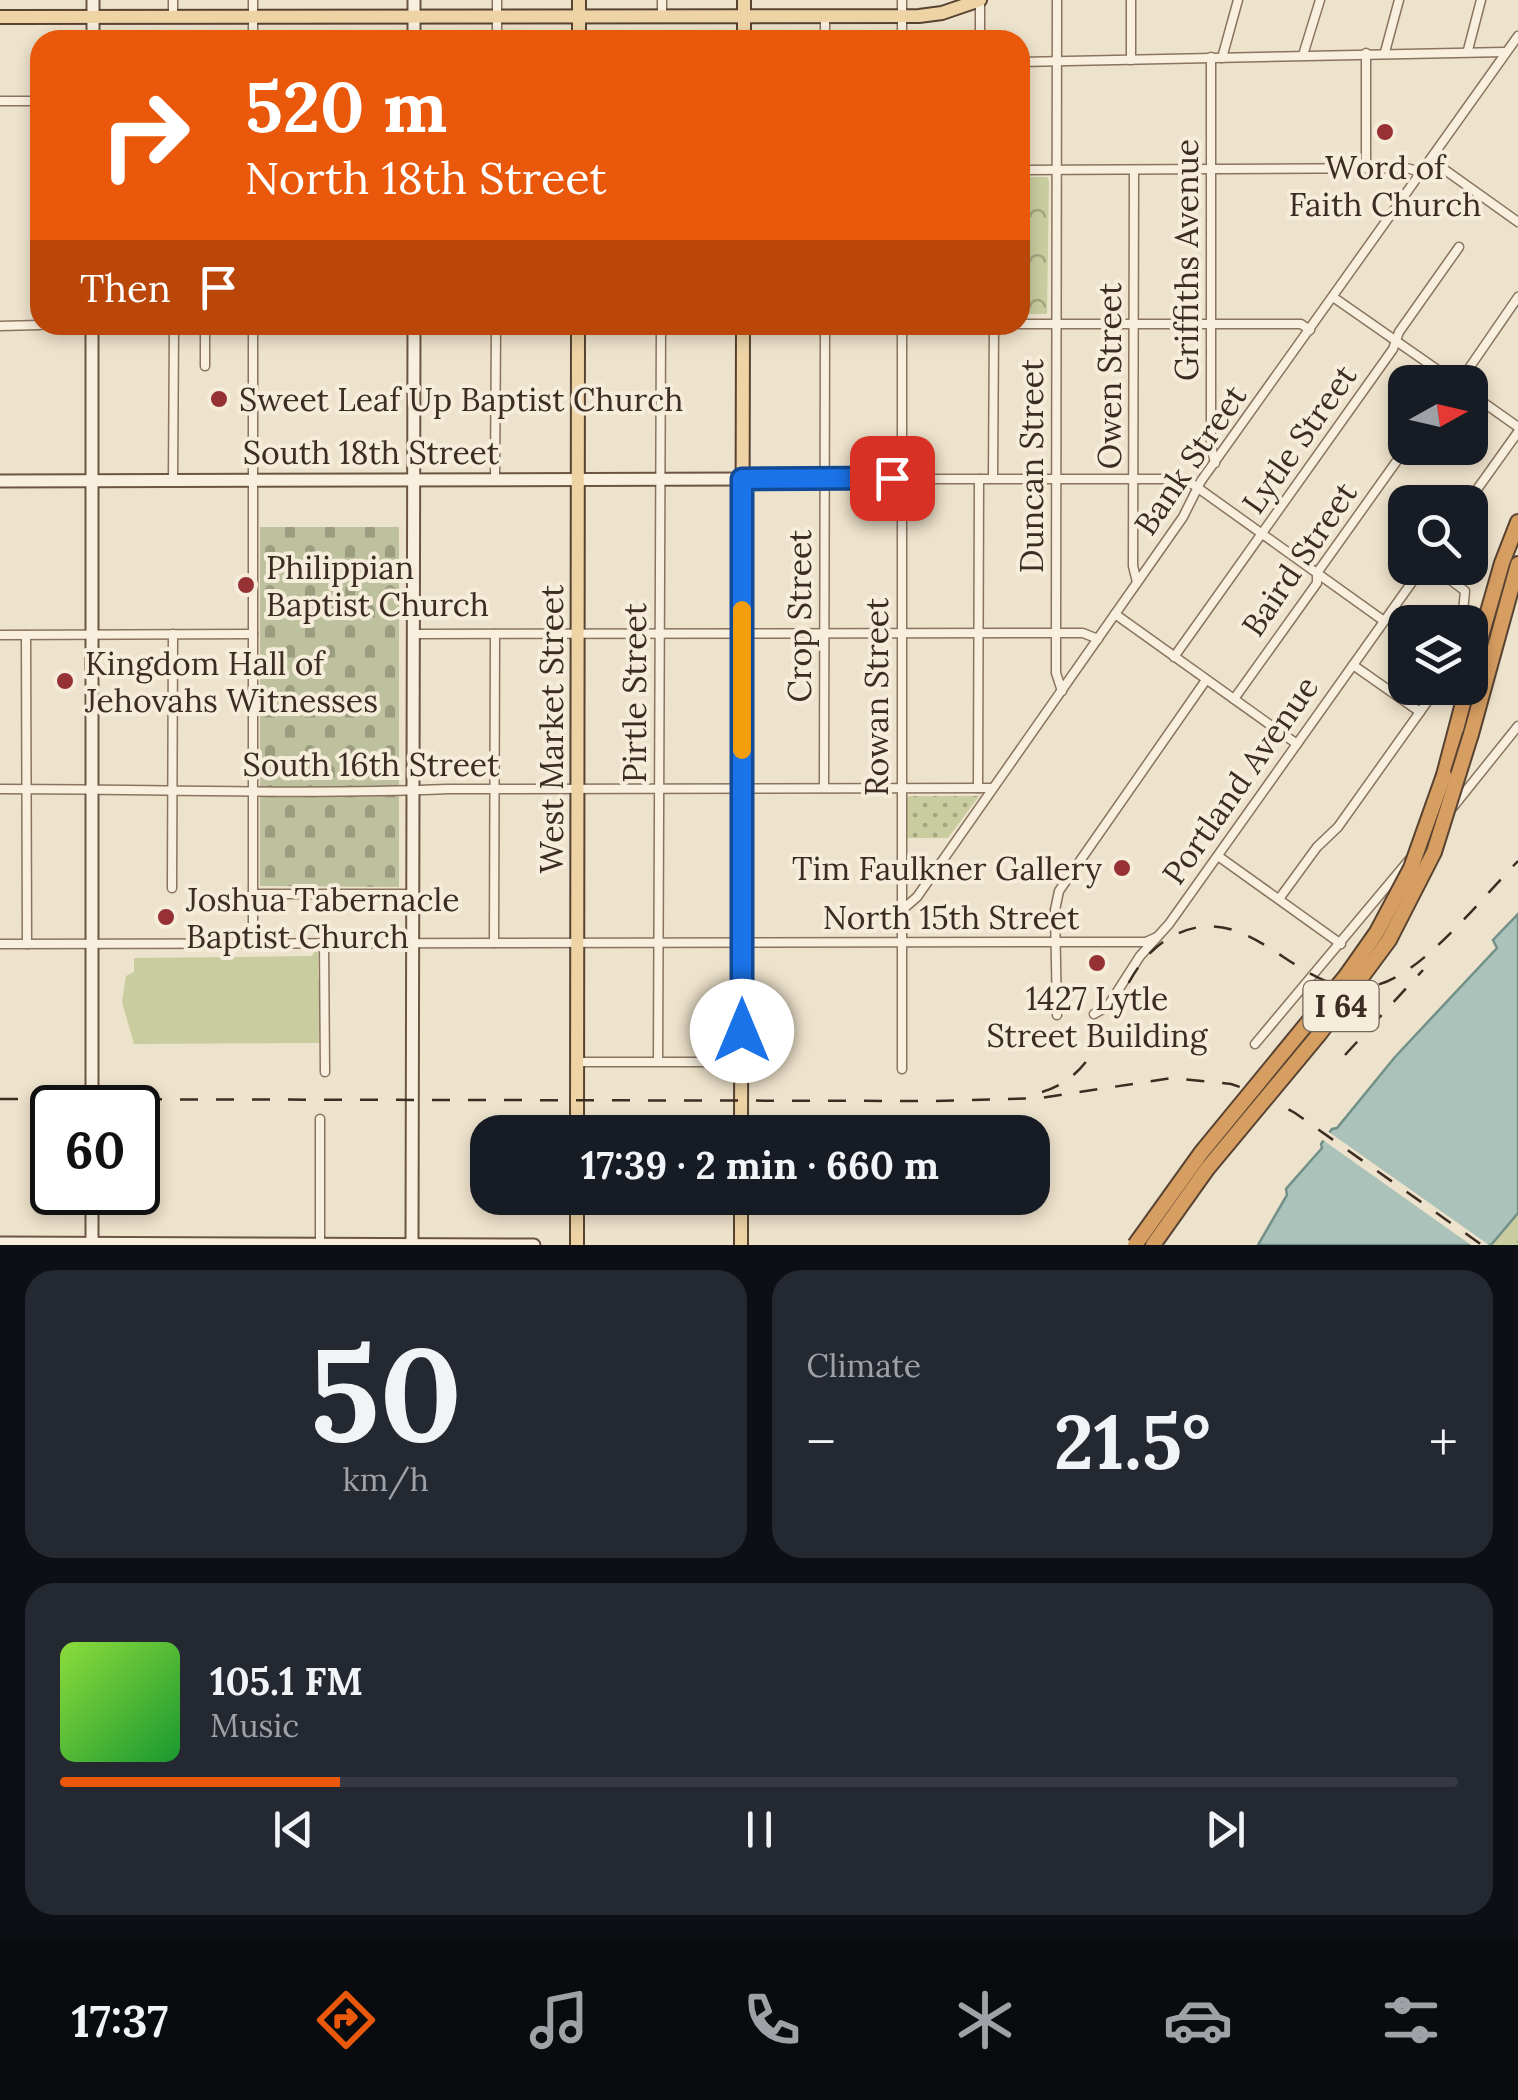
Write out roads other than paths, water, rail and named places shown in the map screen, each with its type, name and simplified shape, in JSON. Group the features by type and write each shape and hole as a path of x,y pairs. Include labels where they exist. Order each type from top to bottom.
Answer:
{"highway":[{"path":"1488,613 1518,522"},
{"name":"I 64","path":"1153,1245 1207,1168 1320,1033 1390,940 1434,852 1518,564"},
{"name":"I 64","path":"1135,1245 1201,1152 1346,976 1376,932 1411,868 1444,775 1463,705"}],"main road":[{"path":"578,0 579,30"},
{"path":"744,0 744,30"},
{"path":"0,17 902,16 942,13 980,0"},
{"name":"West Market Street","path":"577,1115 578,335"},
{"path":"741,1115 744,335"},
{"path":"576,1245 577,1215"},
{"path":"741,1215 742,1245"}],"street":[{"path":"93,30 94,0"},
{"path":"173,0 173,17"},
{"path":"253,0 253,30"},
{"path":"414,0 414,30"},
{"path":"497,0 497,30"},
{"path":"662,0 662,16"},
{"path":"902,0 902,30"},
{"path":"980,0 980,30"},
{"name":"Duncan Street","path":"1057,0 1056,672 1062,691"},
{"path":"1131,0 1131,60"},
{"path":"1222,58 1238,0"},
{"path":"1304,56 1320,0"},
{"path":"1384,52 1400,0"},
{"path":"1468,50 1481,0"},
{"path":"825,16 825,30"},
{"name":"Bank Street","path":"902,910 917,897 1183,517 1215,463 1518,36"},
{"path":"1030,62 1505,52"},
{"path":"1366,53 1366,168"},
{"name":"Griffiths Avenue","path":"1211,58 1211,446 1215,463"},
{"path":"0,101 30,101"},
{"path":"1430,160 1518,222"},
{"path":"1030,170 1366,168 1422,172"},
{"name":"Owen Street","path":"1134,170 1133,566 1137,582"},
{"name":"Lytle Street","path":"1174,657 1459,247"},
{"path":"1333,297 1431,365"},
{"path":"1471,365 1518,297"},
{"path":"1030,324 1301,324 1310,330"},
{"path":"0,326 30,325"},
{"path":"92,335 92,1085"},
{"path":"173,480 174,335"},
{"path":"205,366 206,335"},
{"path":"253,335 253,944"},
{"path":"412,1244 415,335"},
{"path":"495,479 496,335"},
{"name":"Pirtle Street","path":"658,1061 660,335"},
{"name":"Crop Street","path":"824,788 825,335"},
{"name":"Rowan Street","path":"902,335 902,1068"},
{"path":"993,478 994,335"},
{"path":"1480,485 1518,429 1488,406"},
{"name":"Baird Street","path":"1234,699 1317,583 1317,573 1394,465"},
{"path":"978,788 979,478"},
{"path":"742,479 1174,478 1191,483 1384,622"},
{"name":"South 18th Street","path":"0,481 742,479"},
{"name":"Portland Avenue","path":"1094,1014 1108,1006 1140,956 1218,856 1410,585"},
{"path":"1115,614 1297,744"},
{"path":"412,634 1056,632 1083,633 1098,639"},
{"path":"26,634 27,944"},
{"path":"172,634 172,888"},
{"path":"0,635 253,634"},
{"path":"494,943 495,634"},
{"path":"1352,665 1420,712"},
{"path":"1056,1015 1056,904 1065,879 1206,680"},
{"path":"1278,899 1317,847 1338,827 1425,705"},
{"path":"1255,1044 1518,726"},
{"name":"South 16th Street","path":"0,789 991,788"},
{"path":"1218,856 1341,944"},
{"path":"253,894 412,894"},
{"name":"North 15th Street","path":"0,944 1146,942 1157,937"},
{"path":"324,944 324,1072"},
{"path":"578,1062 742,1062"},
{"path":"320,1118 320,1244"},
{"path":"92,1215 92,1244"},
{"path":"0,1243 534,1245"}],"water":[{"path":"1518,914 1518,1213 1491,1245 1258,1245 1287,1195 1286,1189 1322,1148 1332,1129 1337,1128 1395,1057 1497,948 1493,940"}],"railway":[{"path":"1042,1092 1067,1080 1085,1063 1137,969 1154,949 1177,934 1207,926 1235,931 1311,974 1337,985 1365,987 1396,977 1427,955 1518,861"},
{"path":"1345,1055 1423,970"},
{"path":"0,1099 935,1101 1040,1098 1172,1078 1231,1084 1261,1094 1295,1113 1482,1245"}],"place":[{"name":"Word of Faith Church","path":"1385,132"},
{"name":"Sweet Leaf Up Baptist Church","path":"219,399"},
{"name":"Philippian Baptist Church","path":"246,585"},
{"name":"Kingdom Hall of Jehovahs Witnesses","path":"65,681"},
{"name":"Tim Faulkner Gallery","path":"1122,868"},
{"name":"Joshua Tabernacle Baptist Church","path":"166,917"},
{"name":"1427 Lytle Street Building","path":"1097,963"}]}
